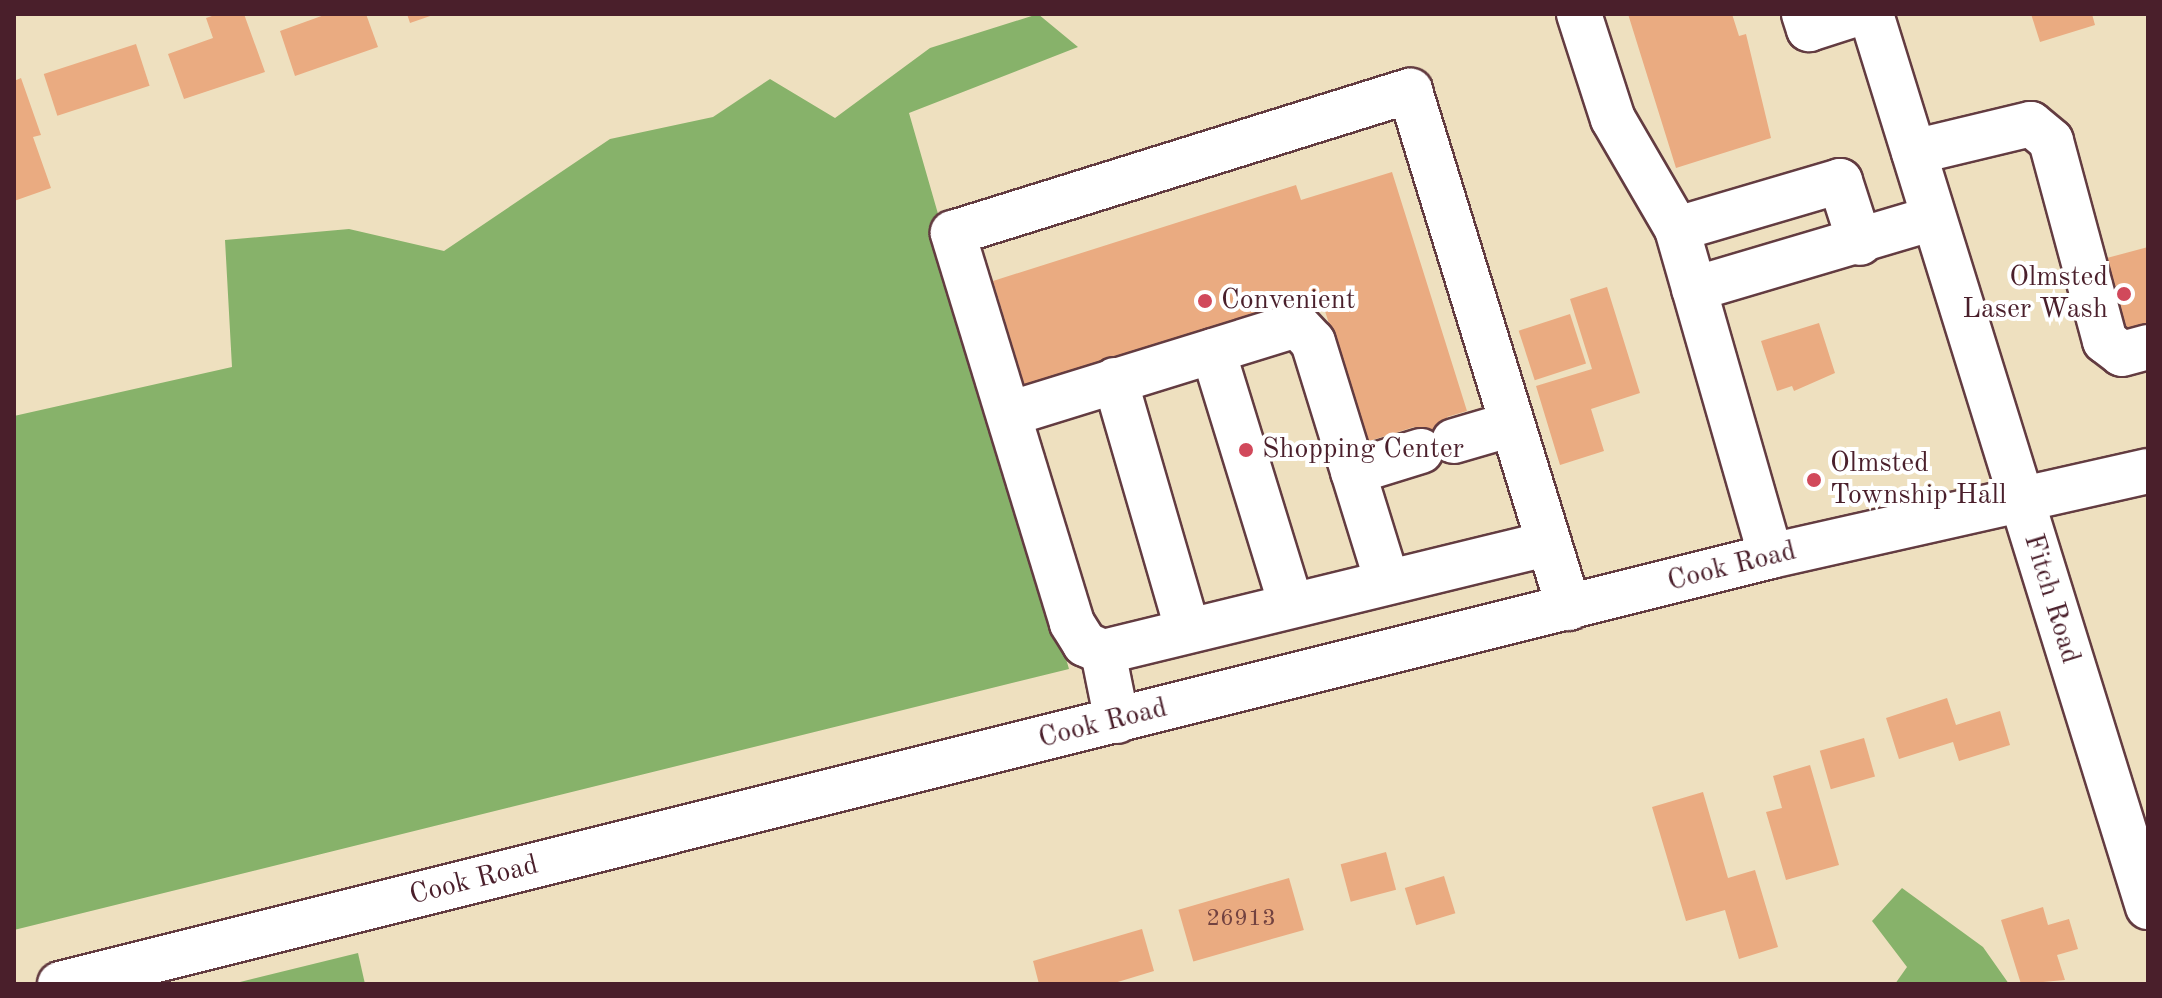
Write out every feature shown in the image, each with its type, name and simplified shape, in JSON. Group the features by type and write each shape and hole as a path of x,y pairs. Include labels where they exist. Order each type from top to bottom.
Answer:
{"street":[{"path":"1579,14 1613,119 1677,229 1771,556"},
{"path":"1804,14 1809,29 1856,14"},
{"name":"Fitch Road","path":"1871,14 2148,907"},
{"path":"1549,543 1187,628 1103,652 1085,644 1072,623 953,233 1410,91 1569,608"},
{"path":"1914,152 2031,124 2051,141 2105,341 2122,354 2148,347"},
{"path":"1677,229 1840,181 1860,243"},
{"path":"1694,289 1860,243 1934,218"},
{"path":"1009,414 1297,325 1313,342 1387,581"},
{"path":"1213,351 1291,604"},
{"path":"1115,380 1187,628"},
{"path":"1353,472 1512,424"},
{"name":"Cook Road","path":"60,984 1771,556 2019,496 2148,471"},
{"path":"1103,652 1117,721"}],"green space":[{"path":"1038,14 1078,47 909,113 1069,669 14,930 14,416 232,367 225,240 349,229 444,251 610,139 713,117 770,79 835,118 930,48"},
{"path":"1902,888 1983,947 2009,984 1895,984 1907,967 1872,921"},
{"path":"358,953 365,984 232,984"}],"building":[{"path":"218,14 244,14 265,72 184,99 168,54 213,38 206,18"},
{"path":"327,14 366,14 378,47 295,76 280,31"},
{"path":"407,14 436,14 410,23"},
{"path":"1628,14 1732,14 1739,36 1746,34 1771,138 1676,168"},
{"path":"2031,14 2092,14 2095,25 2040,42"},
{"path":"136,44 150,86 57,116 44,74"},
{"path":"21,78 41,135 33,137 51,188 14,201 14,81"},
{"path":"1392,172 1467,411 1447,417 1458,451 1425,461 1414,427 1366,442 1320,295 1025,387 993,281 1296,185 1301,200"},
{"name":"Olmsted Laser Wash","path":"2148,247 2148,326 2111,336 2092,262"},
{"path":"1607,287 1640,393 1591,409 1604,451 1560,465 1536,386 1592,369 1570,299"},
{"path":"1570,314 1586,363 1535,380 1519,331"},
{"path":"1819,323 1835,373 1794,391 1792,386 1777,391 1761,341"},
{"path":"1947,698 1956,725 2000,711 2010,745 1959,761 1953,742 1899,759 1886,718"},
{"path":"1864,738 1875,776 1831,789 1820,751"},
{"path":"1810,765 1839,865 1786,880 1766,812 1782,808 1773,776"},
{"path":"1703,792 1728,878 1755,870 1778,947 1739,959 1725,910 1686,921 1652,807"},
{"path":"1386,852 1396,890 1351,902 1341,864"},
{"path":"1444,876 1455,913 1416,925 1405,888"},
{"path":"1289,878 1304,930 1193,962 1178,910"},
{"path":"2043,907 2048,925 2069,919 2078,949 2057,955 2065,980 2021,984 2001,920"},
{"path":"1142,929 1154,971 1111,984 1039,984 1033,961"}],"place":[{"name":"Olmsted Laser Wash","path":"2124,294"},
{"name":"Convenient","path":"1205,301"},
{"name":"Shopping Center","path":"1246,450"},
{"name":"Olmsted Township Hall","path":"1814,480"}]}
